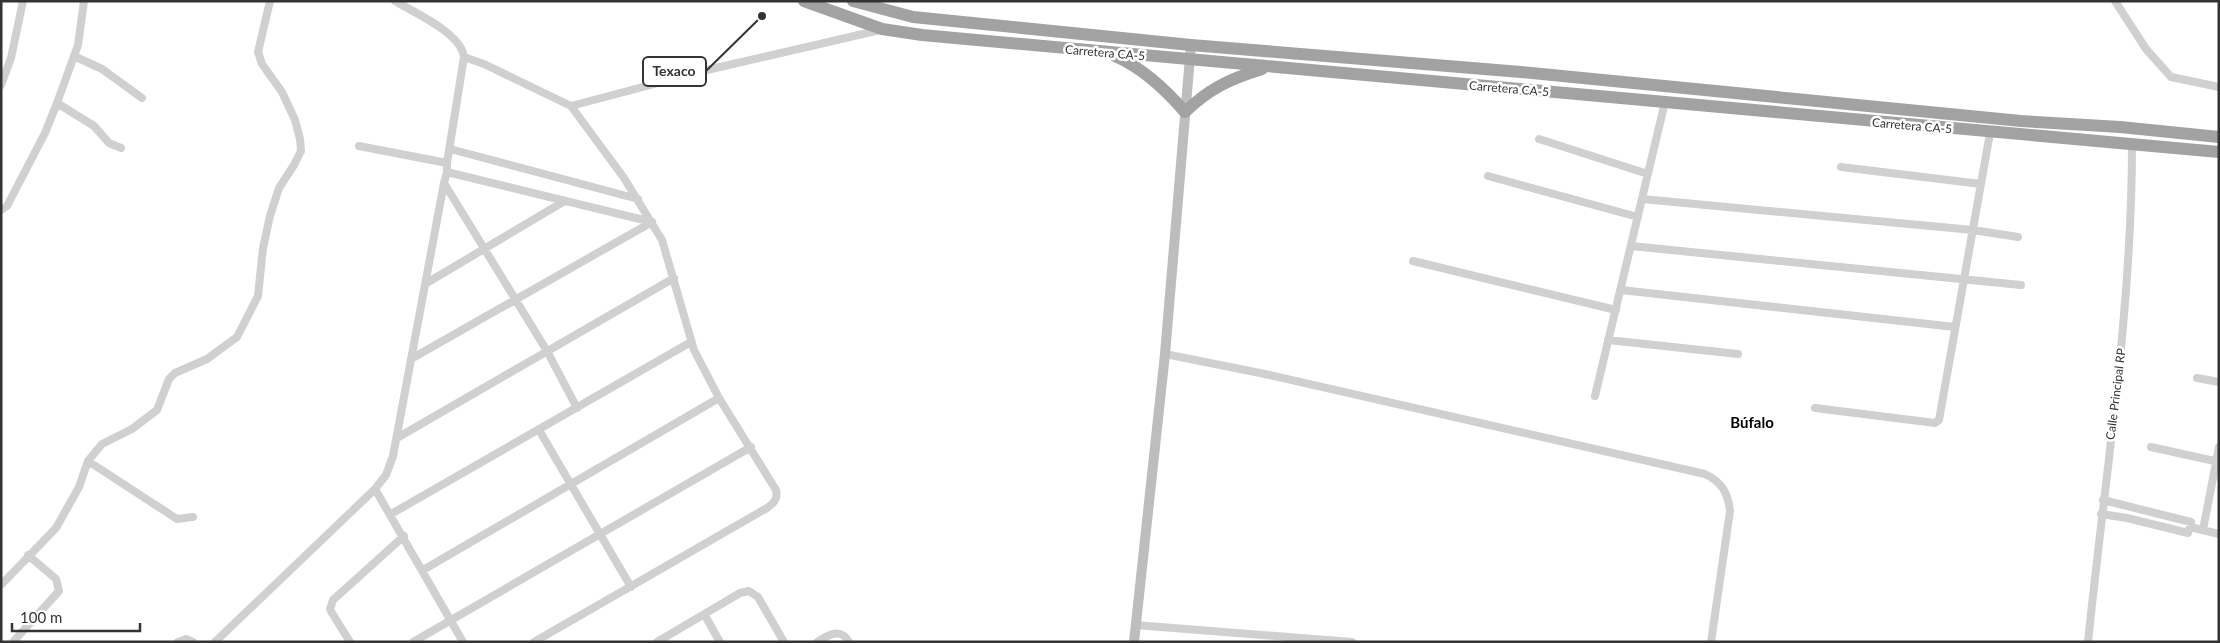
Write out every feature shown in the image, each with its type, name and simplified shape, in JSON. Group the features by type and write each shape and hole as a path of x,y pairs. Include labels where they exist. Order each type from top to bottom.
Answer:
{"highway":[{"name":"Carretera CA-5","path":"804,1 882,29 922,35 1990,133 2219,152"},
{"name":"Carretera CA-5","path":"853,1 913,17 1191,45 1663,85 2021,121 2219,137"},
{"path":"1108,53 1124,60 1151,79 1185,112 1203,95 1225,82 1269,67"},
{"path":"1918,126 1919,122 1923,119 2021,121"},
{"path":"2203,136 2219,131"}],"main road":[{"path":"1134,642 1166,354 1191,45"}],"street":[{"path":"1,85 11,58 24,1"},
{"path":"1,210 7,206 45,133 58,103 78,45 84,1"},
{"path":"1,585 56,528 79,487 88,460 102,444 132,429 157,410 169,379 175,373 207,359 237,337 258,296 270,216 279,188 294,165 300,151 300,139 295,120 282,92 262,64 258,52 270,1"},
{"path":"215,642 375,489 386,475 393,456 447,172 464,57 463,48 446,32 395,1"},
{"path":"2115,1 2146,49 2172,77 2219,87"},
{"path":"572,106 707,70 882,29"},
{"path":"74,56 102,68 142,98"},
{"path":"464,57 484,64 572,106 638,199 662,240 691,342 719,398 776,490 776,500 767,508 534,642"},
{"path":"1595,396 1665,102"},
{"path":"58,103 94,126 109,143 121,148"},
{"path":"1816,408 1937,422 1990,133"},
{"path":"1539,139 1648,174"},
{"name":"Calle Principal RP","path":"2088,642 2101,514 2121,354 2132,198 2132,145"},
{"path":"359,146 447,163"},
{"path":"450,149 638,199"},
{"path":"1841,167 1981,184"},
{"path":"447,172 563,202 652,222"},
{"path":"1488,176 1638,217"},
{"path":"444,183 547,351 577,408"},
{"path":"1642,199 1973,230 2018,237"},
{"path":"425,284 563,202"},
{"path":"411,359 652,222"},
{"path":"1631,246 2021,285"},
{"path":"1413,260 1616,310"},
{"path":"397,438 674,278"},
{"path":"1620,290 1955,327"},
{"path":"1608,340 1738,354"},
{"path":"391,514 691,342"},
{"path":"1166,354 1265,374 1704,474 1715,479 1723,487 1730,511 1711,642"},
{"path":"2197,378 2219,382"},
{"path":"423,570 719,398"},
{"path":"539,430 631,587"},
{"path":"413,642 751,447"},
{"path":"2151,447 2218,462"},
{"path":"2203,530 2218,462 2219,447"},
{"path":"88,460 177,519 193,517"},
{"path":"375,489 404,536 463,642"},
{"path":"2103,500 2190,528"},
{"path":"2101,514 2219,534"},
{"path":"350,642 332,613 333,600 404,536"},
{"path":"13,642 59,591 56,579 28,555"},
{"path":"657,642 740,593 749,591 758,597 784,642"},
{"path":"704,614 720,642"},
{"path":"1135,624 1352,642"},
{"path":"817,642 837,633 847,638 849,642"},
{"path":"178,642 186,639 193,642"}],"place":[{"name":"Texaco","path":"762,16"}],"district":[{"name":"Búfalo","path":"1752,423"}]}
